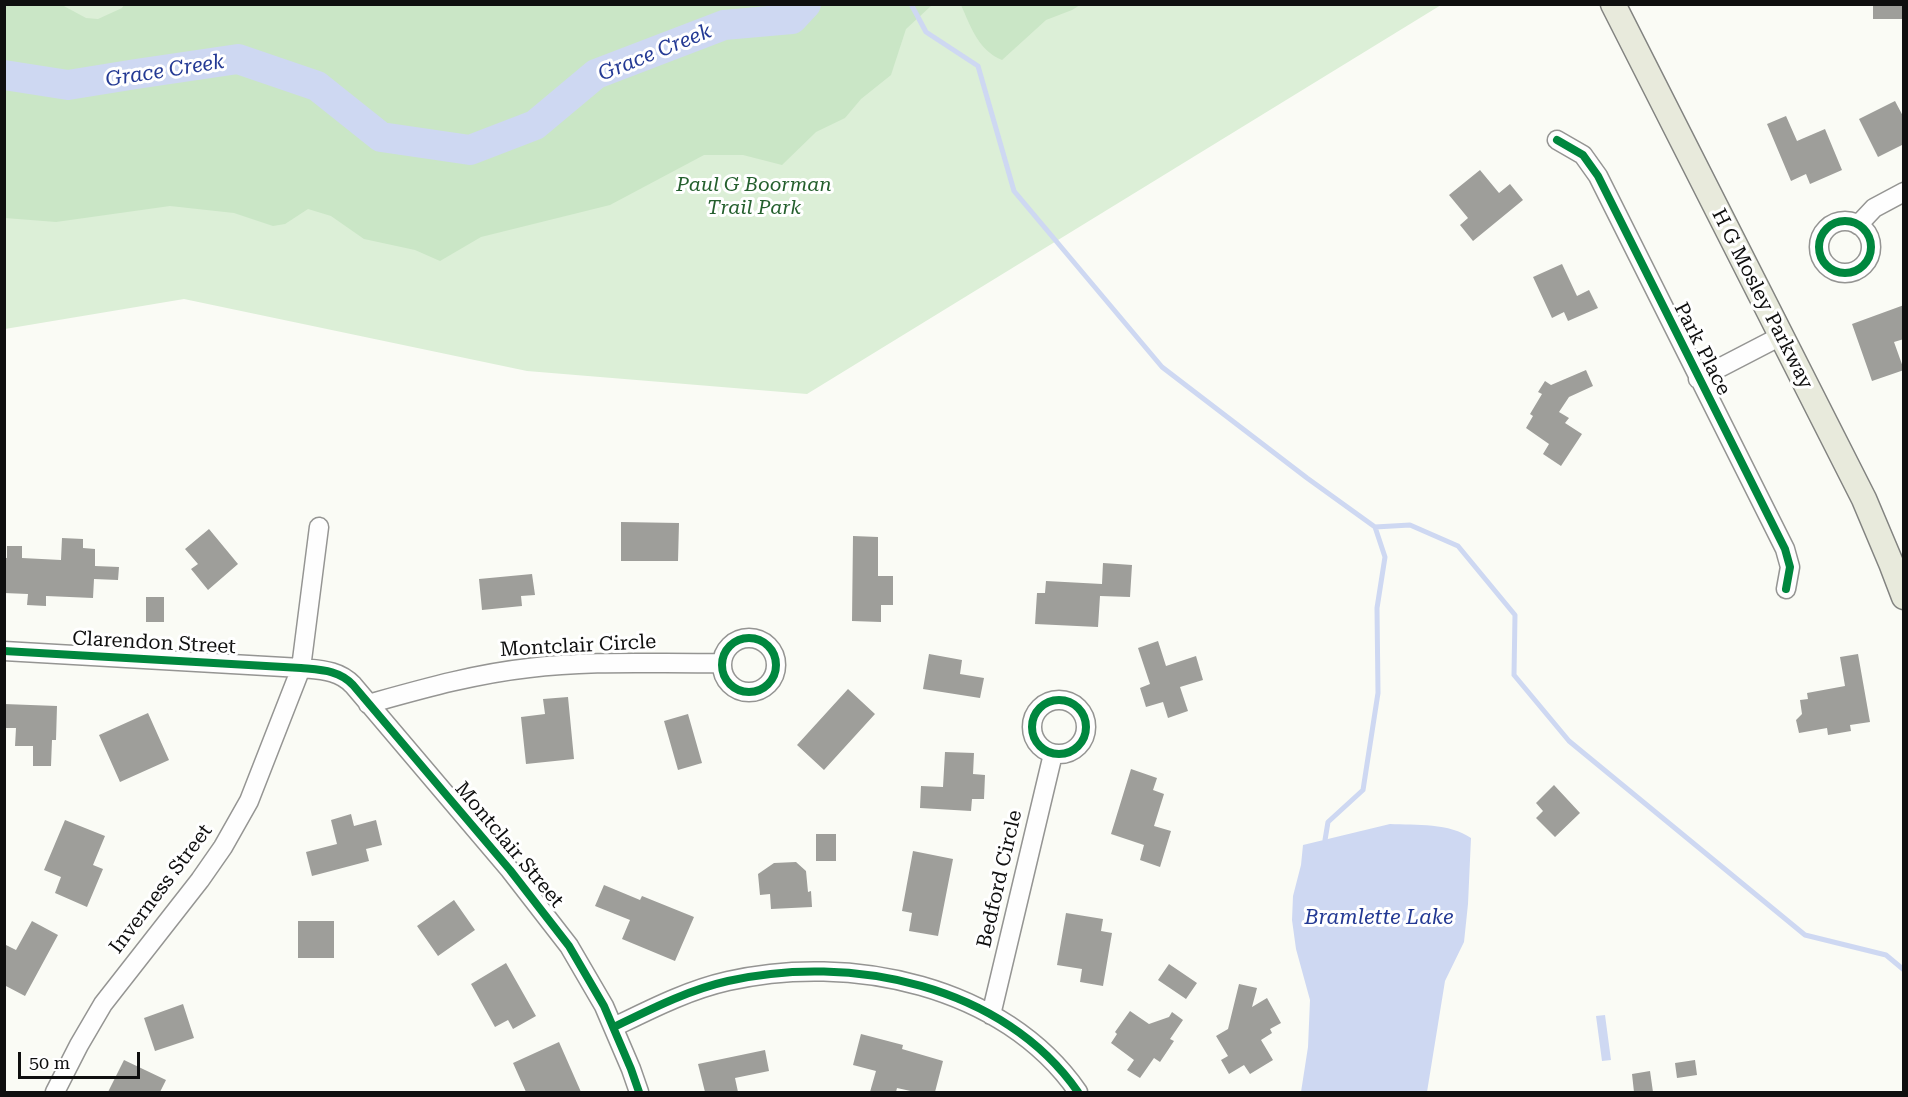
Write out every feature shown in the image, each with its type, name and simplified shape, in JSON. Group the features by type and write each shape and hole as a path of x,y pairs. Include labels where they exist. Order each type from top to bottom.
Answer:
{"main road":[{"name":"H G Mosley Parkway","path":"1613,4 1864,499 1904,597"}],"street":[{"name":"Park Place","path":"1557,141 1578,150 1592,167 1785,549 1790,567 1786,589"},
{"path":"1858,225 1874,208 1904,192"},
{"path":"1698,379 1781,336"},
{"name":"Inverness Street","path":"56,1092 79,1045 103,1004 200,880 237,824 255,787 301,668 319,527"},
{"name":"Clarendon Street","path":"4,651 301,668"},
{"name":"Montclair Circle","path":"368,704 446,682 529,668 565,665 722,663"},
{"name":"Montclair Street","path":"301,668 332,672 349,681 510,870 555,927 594,985 614,1027 639,1092"},
{"name":"Bedford Circle","path":"991,1015 1053,754"},
{"path":"614,1027 668,1001 707,986 748,977 812,971 854,973 896,980 945,995 991,1015 1035,1045 1078,1092"}],"green space":[{"path":"124,4 932,5 906,29 891,75 861,99 845,118 816,132 782,165 743,155 704,155 610,205 481,237 440,261 415,250 364,239 331,216 308,209 285,224 273,226 234,213 170,206 56,222 5,218 5,5 62,5 86,18 98,19 122,8"},
{"name":"Paul G Boorman Trail Park","path":"5,5 1441,5 807,394 527,371 184,299 5,329"},
{"path":"961,5 1080,5 1046,20 1002,60 981,44"}],"water":[{"name":"Bramlette Lake","path":"1390,824 1443,827 1471,838 1464,942 1445,981 1427,1092 1301,1092 1308,1047 1310,1000 1296,949 1292,920 1293,896 1301,865 1303,845"},
{"path":"1605,1015 1611,1060 1602,1061 1596,1016"}],"building":[{"path":"1873,4 1904,4 1904,19 1873,19"},
{"path":"1895,101 1904,118 1904,144 1878,157 1859,119"},
{"path":"1786,116 1797,141 1825,129 1842,170 1810,184 1806,174 1791,181 1767,124"},
{"path":"1480,170 1499,193 1510,184 1523,200 1473,241 1460,225 1468,218 1449,195"},
{"path":"1562,264 1577,296 1589,290 1598,308 1568,321 1564,312 1552,318 1533,277"},
{"path":"1904,305 1904,339 1894,342 1904,370 1872,381 1852,324"},
{"path":"1586,370 1593,386 1569,397 1559,412 1569,418 1565,423 1582,434 1561,466 1543,454 1549,444 1526,428 1533,416 1530,414 1542,394 1538,392 1545,381 1551,385"},
{"path":"621,522 679,523 678,561 621,561"},
{"path":"209,529 238,564 208,590 191,569 198,564 185,549"},
{"path":"853,536 878,537 878,576 893,576 893,605 881,605 881,622 852,621"},
{"path":"62,538 83,539 83,548 95,549 95,566 119,567 118,580 94,579 93,598 46,596 46,606 27,605 28,594 4,593 4,558 7,558 7,546 22,546 22,558 61,560"},
{"path":"1103,563 1132,565 1130,597 1100,596 1098,627 1035,624 1037,593 1045,593 1046,581 1102,584"},
{"path":"532,574 535,595 521,596 522,606 482,610 479,579"},
{"path":"146,597 164,597 164,622 146,622"},
{"path":"1158,641 1166,666 1196,656 1203,680 1180,687 1188,711 1168,718 1163,702 1146,707 1140,688 1150,684 1138,648"},
{"path":"929,654 962,660 960,674 984,678 980,698 923,689"},
{"path":"1858,654 1870,722 1850,725 1851,731 1828,735 1827,728 1799,733 1796,720 1802,714 1800,700 1808,699 1807,693 1845,686 1840,657"},
{"path":"848,689 875,714 824,770 797,745"},
{"path":"568,697 574,759 526,764 521,717 545,714 543,699"},
{"path":"4,704 57,706 56,740 52,740 51,766 33,766 33,746 15,746 16,728 4,728"},
{"path":"148,713 169,760 120,782 99,735"},
{"path":"688,714 702,763 678,770 664,721"},
{"path":"945,752 974,753 973,774 985,775 984,799 972,799 971,811 920,808 921,786 943,787"},
{"path":"1131,769 1157,778 1153,790 1164,794 1154,826 1171,831 1160,867 1140,860 1144,845 1111,834"},
{"path":"1554,785 1580,813 1555,837 1536,818 1543,811 1536,803"},
{"path":"351,814 354,826 376,820 382,845 366,849 369,861 312,876 306,852 337,844 331,820"},
{"path":"65,820 105,836 93,865 103,869 87,907 55,893 61,877 44,870"},
{"path":"816,834 836,834 836,861 816,861"},
{"path":"913,851 953,859 938,936 909,931 912,913 902,911"},
{"path":"796,862 806,871 812,907 771,909 770,894 760,895 758,874 774,863"},
{"path":"604,885 640,900 642,896 694,917 675,961 622,939 630,920 595,906"},
{"path":"454,900 475,930 438,956 417,926"},
{"path":"1066,913 1103,919 1101,931 1112,933 1103,986 1080,982 1082,969 1057,965"},
{"path":"32,921 58,935 25,996 4,985 4,944 16,950"},
{"path":"298,921 334,921 334,958 298,958"},
{"path":"506,963 536,1016 513,1029 508,1020 495,1027 471,984"},
{"path":"1169,964 1197,983 1186,999 1158,980"},
{"path":"1239,984 1257,988 1252,1007 1267,998 1281,1023 1270,1029 1272,1033 1261,1040 1273,1060 1250,1074 1244,1065 1229,1074 1221,1060 1228,1056 1216,1036 1228,1029"},
{"path":"183,1004 194,1038 155,1051 144,1018"},
{"path":"1130,1011 1149,1024 1169,1017 1172,1012 1183,1020 1170,1039 1174,1041 1160,1062 1154,1058 1140,1078 1127,1070 1134,1060 1111,1043 1117,1034 1115,1032"},
{"path":"861,1034 903,1045 902,1049 943,1061 935,1092 915,1092 897,1088 896,1092 870,1092 876,1071 853,1065"},
{"path":"559,1042 581,1092 526,1092 513,1063"},
{"path":"765,1050 769,1071 735,1078 738,1092 705,1092 698,1064"},
{"path":"124,1060 166,1080 160,1092 108,1092"},
{"path":"1695,1060 1697,1075 1677,1078 1675,1063"},
{"path":"1650,1071 1653,1092 1634,1092 1632,1074"}],"waterway":[{"name":"Grace Creek","path":"4,75 68,85 238,59 317,86 381,137 470,150 535,125 596,74 724,25 792,19 806,4"},
{"path":"911,4 926,32 978,66 1014,191 1162,367 1375,527 1410,525 1458,546 1515,615 1514,675 1569,741 1805,935 1886,955 1904,970"},
{"path":"1325,840 1328,822 1363,790 1378,693 1377,608 1385,557 1375,527"}],"cycle path":[{"path":"1557,140 1583,155 1598,176 1785,549 1790,567 1786,589"},
{"path":"1845,221 1855,223 1863,229 1869,237 1871,247 1869,257 1863,265 1855,271 1845,273 1835,271 1827,265 1821,257 1819,247 1821,237 1827,229 1835,223 1845,221"},
{"path":"749,638 759,640 768,646 774,655 776,665 774,675 768,684 759,690 749,692 739,690 730,684 724,675 722,665 724,655 730,646 739,640 749,638"},
{"path":"4,651 316,669 342,676 348,680 510,870 569,946 604,1006 639,1092"},
{"path":"1054,700 1064,700 1074,704 1082,712 1086,727 1082,742 1074,750 1064,754 1054,754 1044,750 1036,742 1032,732 1032,722 1036,712 1044,704 1054,700"},
{"path":"614,1027 684,995 728,981 775,973 824,971 873,976 921,986 967,1002 1009,1026 1047,1055 1078,1092"}]}
